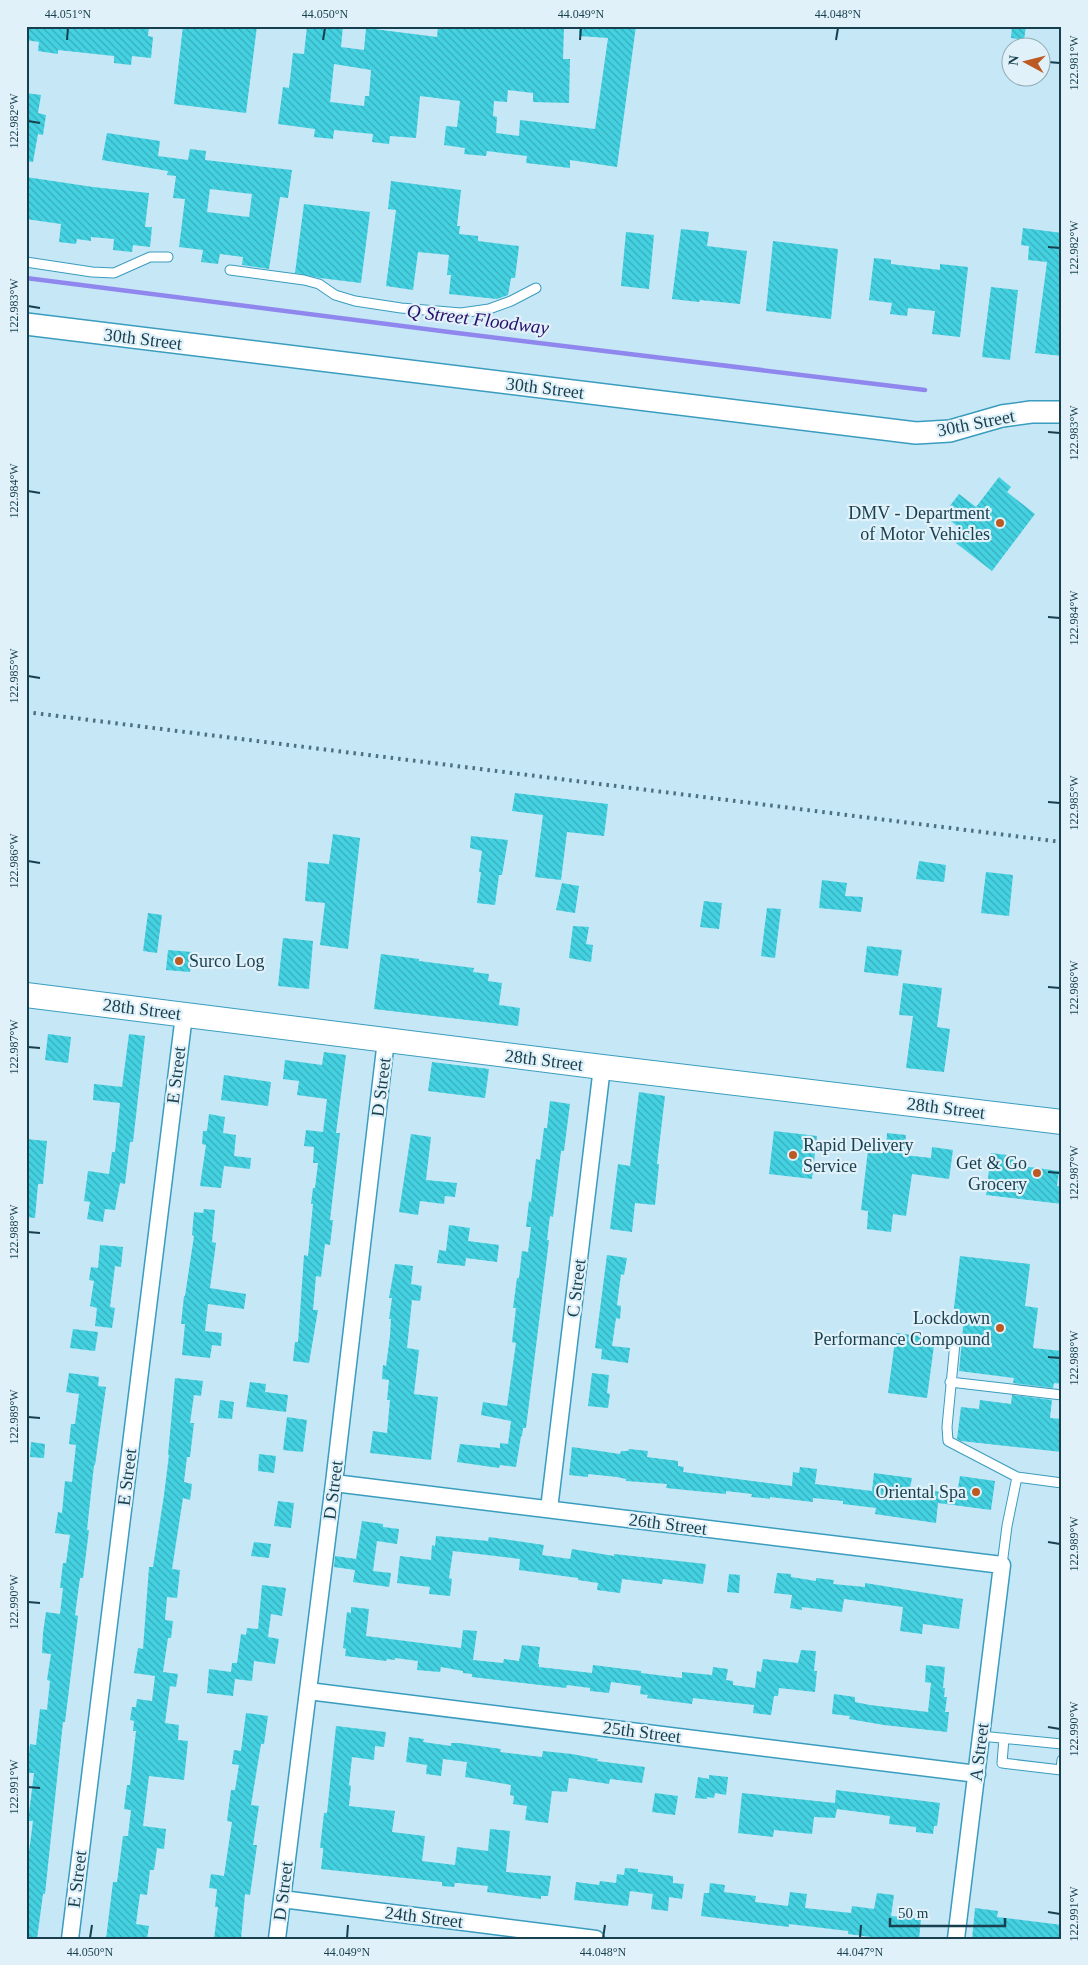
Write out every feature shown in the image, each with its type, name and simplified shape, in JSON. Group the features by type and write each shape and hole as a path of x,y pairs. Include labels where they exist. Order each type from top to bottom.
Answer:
{"main road":[{"name":"28th Street","path":"26,995 1062,1122"}],"street":[{"name":"30th Street","path":"26,324 916,433 950,431 1002,416 1021,413 1062,412"},
{"name":"E Street","path":"70,1939 184,1015"},
{"name":"D Street","path":"277,1939 334,1483 386,1040"},
{"name":"C Street","path":"549,1509 602,1067"},
{"name":"26th Street","path":"334,1483 1002,1565"},
{"name":"A Street","path":"956,1939 1002,1565"},
{"name":"25th Street","path":"308,1691 976,1774"},
{"name":"24th Street","path":"282,1899 596,1939"}],"lane":[{"path":"26,262 92,272 114,272 150,258 168,257"},
{"path":"230,270 312,282 320,284 335,294 355,301 401,308 461,312 489,309 511,302 536,288"},
{"path":"955,1343 950,1382 948,1441 1017,1477 1062,1483"},
{"path":"950,1382 1062,1395"},
{"path":"1002,1565 1007,1526 1017,1477"},
{"path":"981,1736 1062,1744"},
{"path":"1004,1738 1002,1763 1061,1770 1062,1760"}],"building":[{"path":"26,26 149,26 148,36 153,37 151,58 132,56 131,65 114,63 114,56 58,50 58,54 38,51 39,42 26,40"},
{"path":"183,26 257,26 246,113 174,104"},
{"path":"307,26 343,26 341,47 364,50 366,28 437,37 438,26 564,26 563,59 570,59 569,103 533,102 533,93 508,90 507,102 494,101 493,116 497,117 496,133 519,136 520,120 595,129 608,38 579,36 579,26 636,26 617,167 570,160 570,168 526,163 527,156 487,151 486,156 464,154 465,148 444,145 446,126 457,127 460,101 420,96 416,138 390,136 389,144 372,142 373,134 334,130 333,139 314,137 315,129 278,124 283,87 289,88 293,53 304,54","holes":["334,64 371,70 369,96 365,96 364,106 330,102"]},
{"path":"1012,26 1026,26 1024,38 1011,38"},
{"path":"26,93 41,95 38,113 46,115 43,135 38,134 33,162 26,161"},
{"path":"107,133 160,141 158,156 188,160 190,149 206,151 205,160 292,170 288,198 280,197 269,269 242,265 243,257 220,254 218,264 201,262 203,250 179,247 185,199 173,198 176,176 167,175 168,171 102,160","holes":["210,189 252,194 249,217 207,212"]},
{"path":"26,177 149,193 145,227 152,227 150,247 133,245 132,252 113,250 114,239 91,237 91,241 77,239 76,244 59,242 61,224 26,219"},
{"path":"391,181 461,190 457,226 460,226 459,234 478,236 478,241 519,246 515,278 511,278 508,295 497,299 449,294 451,275 447,275 449,255 418,252 413,290 386,286 396,210 388,209"},
{"path":"304,204 370,212 361,283 295,273"},
{"path":"1023,228 1062,233 1062,356 1035,353 1047,262 1028,260 1029,246 1021,245"},
{"path":"681,229 709,232 707,246 747,251 740,304 672,299"},
{"path":"626,232 654,235 649,289 621,286"},
{"path":"773,241 838,249 831,319 766,311"},
{"path":"874,258 891,260 891,264 940,270 940,264 968,267 960,337 932,334 935,311 908,308 907,316 890,314 892,303 869,300"},
{"path":"991,287 1018,290 1010,360 982,357"},
{"name":"DMV - Department of Motor Vehicles","path":"999,477 1011,487 1007,492 1035,514 992,571 956,543 965,532 943,515 959,494 976,507"},
{"path":"515,793 608,804 604,836 567,832 561,880 535,877 543,815 512,811"},
{"path":"333,834 360,838 348,949 320,945 325,903 305,901 308,862 329,864"},
{"path":"471,836 508,840 502,875 499,875 495,905 477,903 482,851 470,848"},
{"path":"919,861 946,865 944,882 916,879"},
{"path":"986,872 1013,875 1009,916 981,913"},
{"path":"822,880 847,883 845,896 863,897 861,912 819,908"},
{"path":"562,883 579,886 575,913 556,910"},
{"path":"704,901 722,903 719,929 700,927"},
{"path":"767,908 781,909 775,958 761,956"},
{"path":"148,913 162,915 157,953 143,951"},
{"path":"573,926 589,927 586,944 593,945 591,962 569,958"},
{"path":"283,938 313,941 309,989 278,986"},
{"path":"867,946 902,950 898,976 864,972"},
{"name":"Surco Log","path":"168,950 192,952 190,972 166,970"},
{"path":"381,954 474,968 473,972 489,974 488,981 502,983 499,1005 520,1008 518,1026 374,1009"},
{"path":"903,983 942,988 937,1027 950,1029 944,1072 906,1068 913,1016 899,1015"},
{"path":"48,1034 71,1037 68,1063 45,1060"},
{"path":"129,1034 145,1036 133,1142 130,1142 125,1184 120,1183 115,1210 105,1209 103,1222 87,1219 90,1202 84,1201 88,1171 109,1174 112,1152 115,1152 120,1103 93,1100 94,1084 122,1087"},
{"path":"324,1052 346,1055 336,1133 340,1133 330,1220 333,1220 330,1245 325,1244 321,1277 316,1276 313,1310 318,1310 309,1363 293,1361 295,1342 298,1342 304,1255 308,1256 313,1204 311,1204 318,1163 313,1163 314,1147 304,1146 306,1130 323,1132 327,1099 297,1095 299,1081 283,1079 285,1060 322,1065"},
{"path":"432,1062 489,1069 485,1098 428,1091"},
{"path":"224,1075 271,1082 268,1106 221,1100"},
{"path":"639,1092 665,1096 657,1164 659,1164 655,1205 635,1203 632,1232 610,1229 618,1164 630,1166"},
{"path":"550,1101 570,1104 564,1151 561,1151 553,1217 550,1216 547,1240 549,1240 526,1428 523,1428 516,1467 500,1465 499,1468 457,1462 460,1444 500,1448 500,1443 508,1444 511,1421 481,1415 483,1402 507,1406 516,1343 512,1342 516,1308 513,1308 517,1278 519,1278 522,1251 528,1252 531,1227 526,1227 529,1201 531,1202 536,1159 540,1160 544,1128 547,1128"},
{"path":"209,1114 225,1117 223,1133 236,1135 234,1156 251,1158 250,1169 224,1166 221,1188 200,1186 206,1145 202,1144 203,1131 207,1131"},
{"name":"Rapid Delivery Service","path":"774,1131 817,1136 812,1179 769,1174"},
{"path":"887,1133 906,1135 904,1155 931,1158 932,1147 953,1150 949,1179 912,1174 906,1216 893,1214 891,1232 867,1229 868,1211 861,1210 868,1150 886,1152"},
{"path":"411,1134 431,1137 426,1180 457,1183 455,1197 445,1196 444,1204 420,1201 418,1215 399,1212"},
{"path":"26,1139 47,1141 43,1184 38,1184 35,1218 26,1217"},
{"path":"991,1153 1015,1156 1014,1165 1059,1171 1057,1186 1062,1187 1062,1204 986,1195"},
{"path":"204,1209 215,1210 212,1242 216,1243 210,1288 246,1294 244,1309 208,1304 205,1331 222,1333 221,1346 212,1345 210,1358 182,1355 185,1324 181,1324 194,1236 192,1235 194,1212 203,1213"},
{"path":"449,1225 470,1228 468,1241 499,1245 497,1262 466,1258 465,1266 437,1263 439,1250 446,1251"},
{"path":"100,1245 123,1247 121,1267 115,1266 110,1307 115,1308 112,1328 95,1326 97,1308 90,1306 94,1281 89,1280 91,1267 98,1268"},
{"path":"607,1255 627,1258 624,1275 621,1274 617,1305 621,1306 620,1319 616,1318 612,1346 630,1348 628,1363 601,1359 602,1349 595,1348"},
{"name":"Lockdown Performance Compound","path":"960,1256 1030,1264 1025,1306 1038,1308 1033,1348 1062,1351 1062,1384 1054,1383 1053,1388 1013,1383 1014,1378 959,1371 964,1317 953,1316"},
{"path":"395,1264 413,1266 411,1284 422,1286 420,1301 412,1300 407,1348 419,1350 414,1394 438,1397 431,1460 370,1453 373,1431 387,1433 390,1400 387,1400 389,1380 382,1379 383,1365 386,1366 390,1336 391,1319 389,1319 392,1298 389,1298"},
{"path":"73,1329 98,1332 95,1351 70,1348"},
{"path":"896,1333 935,1338 927,1398 888,1393"},
{"path":"69,1373 99,1377 98,1386 106,1387 94,1465 83,1578 80,1578 75,1615 78,1616 65,1722 63,1722 45,1894 43,1894 37,1939 26,1939 26,1875 33,1821 28,1821 34,1773 27,1773 30,1744 36,1745 40,1709 47,1710 50,1681 47,1680 51,1654 42,1653 43,1633 46,1612 60,1614 63,1588 60,1588 63,1563 66,1563 70,1535 55,1533 58,1512 62,1513 65,1481 72,1482 76,1445 69,1444 71,1424 75,1424 79,1394 66,1392"},
{"path":"592,1373 609,1375 607,1393 610,1394 608,1408 588,1406"},
{"path":"175,1378 203,1381 201,1396 194,1395 190,1423 194,1423 190,1457 187,1457 184,1482 192,1484 190,1500 183,1498 172,1569 180,1570 177,1598 167,1597 165,1620 173,1621 171,1638 168,1638 163,1672 178,1674 176,1687 170,1686 165,1723 179,1725 178,1740 188,1741 184,1780 149,1776 143,1826 166,1829 164,1849 157,1848 154,1870 150,1870 147,1895 140,1894 136,1924 149,1926 147,1939 106,1939 113,1882 117,1882 123,1836 128,1836 131,1810 124,1809 127,1785 130,1785 136,1731 133,1731 134,1721 130,1720 132,1707 136,1707 137,1699 152,1701 155,1676 134,1673 138,1648 143,1649 149,1567 153,1567 164,1495"},
{"path":"250,1382 266,1384 265,1392 288,1395 286,1412 246,1407"},
{"path":"1012,1395 1052,1400 1050,1418 1062,1419 1062,1452 957,1439 961,1407 979,1409 980,1400 1011,1404"},
{"path":"220,1400 234,1402 232,1419 218,1418"},
{"path":"287,1417 307,1420 303,1452 283,1450"},
{"path":"31,1442 45,1444 44,1458 30,1457"},
{"path":"572,1447 620,1454 621,1451 628,1451 629,1449 648,1451 647,1457 678,1461 678,1466 684,1467 683,1472 792,1486 793,1472 799,1473 800,1467 817,1469 815,1484 872,1491 874,1473 912,1478 910,1488 957,1494 960,1476 995,1481 991,1510 938,1503 936,1523 875,1514 876,1508 843,1504 843,1501 813,1498 813,1502 770,1497 770,1499 751,1497 752,1494 726,1491 726,1494 666,1488 667,1484 626,1481 626,1479 617,1477 588,1474 588,1477 569,1475"},
{"path":"259,1454 276,1456 274,1473 258,1471"},
{"path":"278,1501 294,1503 291,1528 274,1526"},
{"path":"362,1521 383,1524 383,1527 399,1529 397,1544 377,1541 373,1571 391,1573 389,1587 353,1582 355,1570 334,1567 335,1556 356,1559"},
{"path":"436,1536 488,1541 489,1537 544,1545 542,1555 570,1559 572,1549 614,1556 614,1554 706,1564 703,1584 663,1579 662,1584 622,1579 620,1593 597,1590 598,1583 578,1580 578,1578 519,1570 520,1559 453,1551 449,1578 452,1579 450,1596 429,1594 430,1587 397,1583 400,1556 431,1560 432,1545 435,1546"},
{"path":"254,1542 271,1544 269,1558 251,1556"},
{"path":"777,1573 791,1574 791,1577 816,1581 816,1578 834,1580 833,1584 865,1587 865,1583 963,1599 959,1629 923,1624 922,1634 900,1631 903,1607 844,1599 842,1612 802,1607 802,1610 790,1608 792,1595 774,1593"},
{"path":"729,1574 740,1575 739,1593 727,1592"},
{"path":"262,1585 286,1588 282,1616 271,1614 268,1637 279,1639 275,1664 254,1661 252,1681 235,1679 233,1696 207,1693 209,1669 231,1672 232,1663 237,1663 241,1634 246,1635 247,1628 258,1629"},
{"path":"351,1607 369,1609 366,1636 461,1648 463,1630 477,1631 473,1660 503,1663 504,1659 519,1661 522,1645 540,1647 539,1667 592,1673 593,1665 682,1678 682,1672 712,1675 713,1667 728,1669 726,1680 733,1681 733,1685 755,1688 757,1671 761,1672 763,1659 798,1663 801,1650 816,1651 814,1671 817,1671 815,1692 779,1688 778,1696 774,1696 771,1715 753,1713 754,1705 693,1698 692,1704 647,1698 648,1695 640,1694 641,1686 611,1682 609,1693 590,1691 590,1688 567,1685 566,1688 472,1677 472,1674 463,1673 463,1671 441,1667 440,1672 417,1670 418,1661 395,1658 395,1660 387,1659 386,1661 345,1656 346,1649 343,1648 347,1612 351,1613"},
{"path":"926,1665 945,1667 943,1688 945,1688 944,1697 947,1697 945,1712 949,1712 947,1732 884,1725 849,1719 850,1716 832,1714 834,1694 855,1697 855,1702 870,1705 928,1712 931,1683 925,1682"},
{"path":"246,1713 268,1716 264,1744 261,1744 251,1805 259,1806 253,1845 257,1845 250,1895 245,1894 241,1939 214,1939 218,1907 215,1907 217,1889 209,1888 211,1874 224,1876 232,1822 227,1821 231,1790 235,1790 239,1765 232,1764 234,1750 241,1751"},
{"path":"336,1726 386,1732 384,1747 375,1746 374,1760 352,1757 349,1806 395,1811 392,1832 425,1836 422,1861 455,1865 457,1847 488,1851 490,1829 510,1831 506,1872 551,1876 548,1896 541,1896 541,1899 487,1892 488,1886 455,1883 454,1887 442,1886 442,1882 321,1869 323,1848 320,1848 324,1813 327,1813"},
{"path":"409,1737 424,1739 423,1742 451,1746 451,1743 459,1743 501,1749 500,1752 542,1757 543,1751 572,1754 598,1759 597,1761 645,1767 642,1783 610,1779 609,1784 569,1778 567,1792 552,1791 548,1823 525,1820 527,1806 513,1804 514,1796 510,1795 511,1785 465,1777 467,1762 443,1759 441,1776 426,1774 427,1765 406,1762"},
{"path":"709,1775 728,1777 726,1795 715,1793 714,1798 695,1798 698,1777 709,1779"},
{"path":"836,1790 940,1803 937,1826 934,1826 933,1834 916,1832 916,1827 889,1824 890,1816 837,1809 835,1818 814,1817 812,1834 774,1830 773,1837 738,1833 742,1793 835,1803"},
{"path":"655,1793 678,1796 675,1815 652,1812"},
{"path":"625,1868 638,1869 638,1872 673,1876 673,1883 684,1884 682,1899 669,1897 668,1911 651,1909 653,1894 630,1891 628,1906 574,1900 576,1882 599,1885 600,1881 616,1883 617,1874 624,1875"},
{"path":"710,1883 725,1885 724,1892 756,1896 755,1902 788,1906 790,1892 807,1894 805,1908 851,1913 852,1906 874,1909 877,1893 894,1895 891,1916 921,1919 919,1939 886,1939 848,1934 848,1931 789,1924 789,1927 701,1916 704,1893 709,1893"},
{"path":"975,1908 998,1911 997,1917 1062,1925 1062,1939 972,1939"}],"waterway":[{"name":"Q Street Floodway","path":"26,278 925,390"}],"railway":[{"path":"26,712 1062,842"}],"place":[{"name":"DMV - Department of Motor Vehicles","path":"1000,523"},
{"name":"Surco Log","path":"179,961"},
{"name":"Rapid Delivery Service","path":"793,1155"},
{"name":"Get & Go Grocery","path":"1037,1173"},
{"name":"Lockdown Performance Compound","path":"1000,1328"},
{"name":"Oriental Spa","path":"976,1492"}]}
